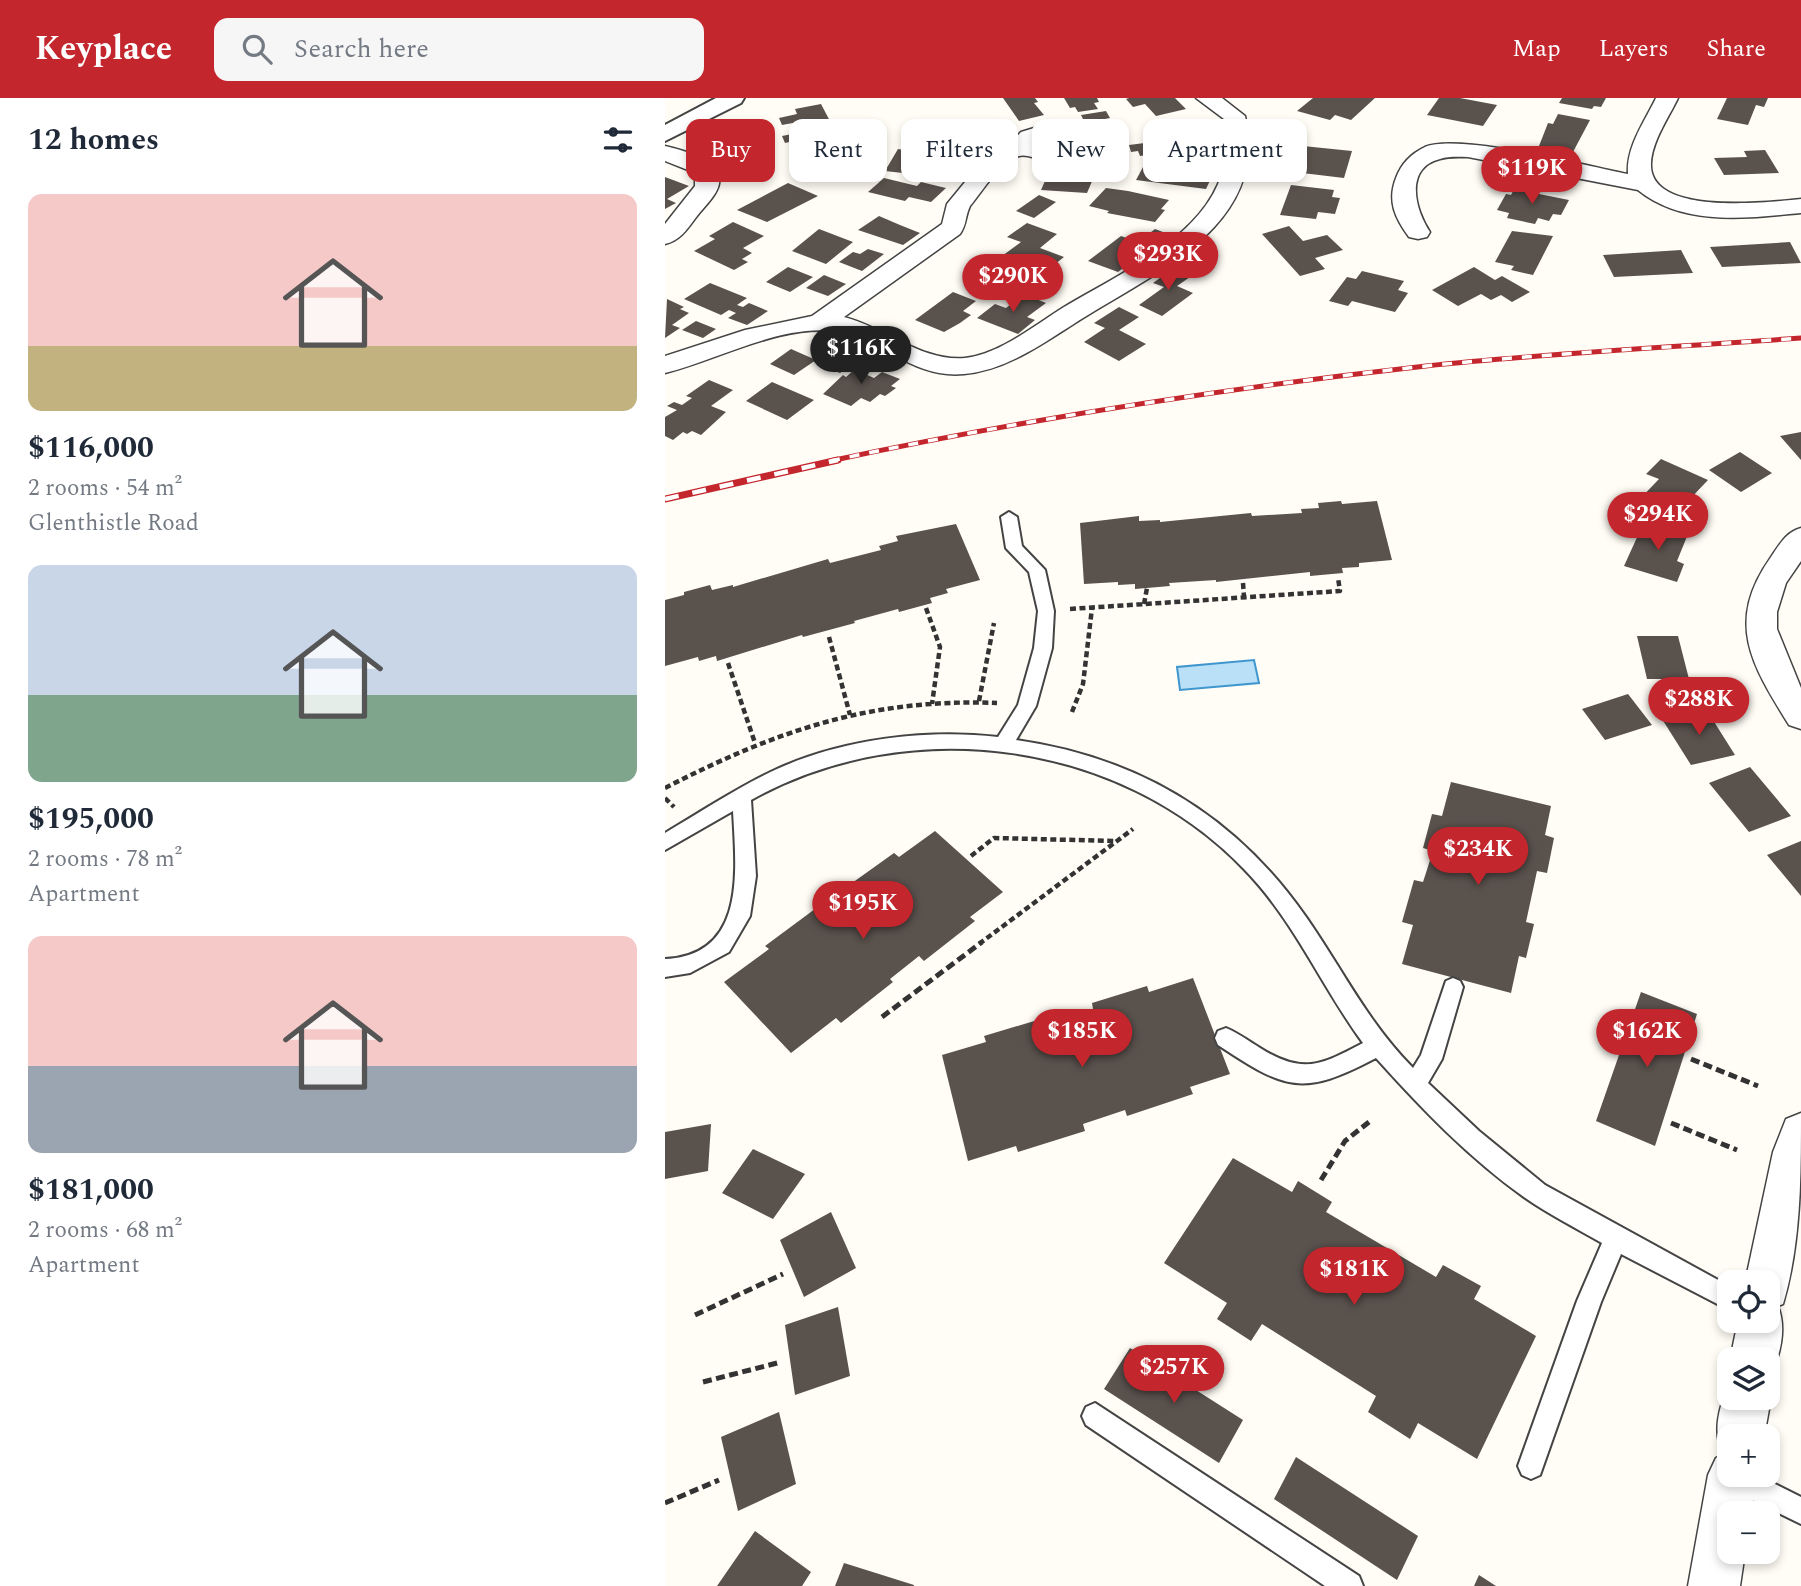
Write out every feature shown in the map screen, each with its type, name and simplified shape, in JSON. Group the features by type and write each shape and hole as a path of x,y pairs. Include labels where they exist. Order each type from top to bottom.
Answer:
{"street":[{"path":"665,134 733,98"},
{"path":"665,365 797,324 822,321 855,328 904,353 938,365 975,364 1015,347 1180,248 1202,229 1232,181 1240,158 1241,144 1234,116 1207,98"},
{"path":"1667,98 1639,161 1639,171 1646,184 1657,193 1678,203 1721,211 1801,206"},
{"path":"822,321 944,235 956,221 955,212 959,204 996,159 1020,147"},
{"path":"1418,232 1407,217 1403,191 1410,172 1419,161 1434,152 1468,150 1646,184"},
{"path":"665,153 701,167 707,177 707,186 678,225 665,237"},
{"path":"1801,538 1778,568 1761,612 1764,641 1781,684 1801,716"},
{"path":"1771,1270 1794,1152 1801,1133"},
{"path":"1714,1586 1731,1487"}],"lane":[{"path":"1004,743 1027,706 1043,648 1046,611 1037,570 1014,548 1009,517"},
{"path":"665,842 785,774 820,761 918,742 968,740 1004,743 1099,764 1176,800 1248,860 1282,899 1378,1046 1439,1111 1531,1188 1686,1279 1717,1293"},
{"path":"665,968 683,967 722,946 740,916 746,876 742,799"},
{"path":"1415,1084 1431,1059 1453,987"},
{"path":"1226,1038 1273,1070 1301,1077 1327,1073 1378,1046"},
{"path":"1531,1466 1589,1301 1616,1238"},
{"path":"1094,1416 1349,1586"},
{"path":"1768,1487 1801,1511"}],"path":[{"path":"1046,611 1340,591 1338,578"},
{"path":"1243,583 1244,597"},
{"path":"1144,604 1147,588"},
{"path":"926,608 940,647 932,704"},
{"path":"1072,712 1083,684 1092,608"},
{"path":"979,701 994,623"},
{"path":"829,637 850,715"},
{"path":"728,663 755,743"},
{"path":"881,1017 1133,829"},
{"path":"971,856 993,838 1115,841"},
{"path":"1691,1059 1758,1086"},
{"path":"1321,1180 1345,1142 1369,1122"},
{"path":"1671,1123 1737,1150"},
{"path":"695,1315 783,1274"},
{"path":"703,1382 781,1362"},
{"path":"665,1503 719,1480"}],"water":[{"path":"1254,660 1259,683 1180,690 1177,667"}],"building":[{"path":"1003,98 1035,98 1038,102 1034,103 1044,115 1019,121"},
{"path":"1064,98 1097,98 1099,102 1094,103 1098,109 1078,112 1075,107 1070,108"},
{"path":"1175,98 1186,109 1156,116 1145,104 1133,107 1126,99"},
{"path":"1313,98 1375,98 1351,120 1335,115 1330,120 1297,111"},
{"path":"1439,98 1460,98 1497,105 1483,126 1427,115"},
{"path":"1562,98 1606,98 1601,107 1594,106 1592,109 1559,103"},
{"path":"1727,98 1768,98 1764,107 1756,105 1748,125 1717,119"},
{"path":"821,104 829,119 789,119 789,124 782,125 779,118 797,114 795,109"},
{"path":"1106,111 1110,118 1083,119 1081,115"},
{"path":"1558,114 1590,120 1573,152 1539,146 1548,123 1553,124"},
{"path":"789,135 789,142 785,143 782,136"},
{"path":"1143,143 1143,156 1140,156 1138,151 1131,152 1129,145"},
{"path":"1307,146 1352,151 1344,178 1307,174"},
{"path":"898,149 901,150 901,173 887,171"},
{"path":"1765,150 1779,173 1724,175 1714,158 1747,157 1744,151"},
{"path":"1143,167 1143,181 1136,180"},
{"path":"665,177 689,186 667,199 676,203 665,209"},
{"path":"887,179 917,186 921,182 946,188 931,202 909,197 905,201 868,192 879,182 887,182"},
{"path":"1045,182 1092,182 1087,193 1041,190"},
{"path":"1152,182 1209,182 1206,189"},
{"path":"788,183 818,196 767,222 737,210"},
{"path":"1291,185 1334,190 1332,197 1340,198 1335,214 1318,212 1316,219 1280,215"},
{"path":"1106,188 1169,200 1155,222 1107,213 1109,211 1089,206"},
{"path":"1514,189 1569,200 1561,215 1553,214 1549,221 1538,218 1535,224 1507,218 1509,213 1497,210 1506,194 1511,195"},
{"path":"1039,195 1056,202 1034,218 1016,211"},
{"path":"879,216 920,233 903,245 858,230"},
{"path":"733,222 764,236 743,248 752,253 742,259 748,262 734,270 694,251 715,239 709,236"},
{"path":"1027,223 1057,234 1040,248 1064,257 1045,272 1002,256 1021,242 1007,237"},
{"path":"1289,226 1303,241 1327,235 1343,250 1315,258 1325,269 1300,276 1262,234"},
{"path":"819,229 853,242 826,264 792,251"},
{"path":"1155,229 1176,237 1141,260 1136,258 1118,272 1088,261 1121,236 1138,242"},
{"path":"1512,231 1553,236 1533,275 1511,270 1514,266 1495,262"},
{"path":"1790,242 1801,263 1722,267 1710,247"},
{"path":"868,249 884,254 862,271 839,262 853,252 860,254"},
{"path":"1681,250 1693,273 1614,277 1603,255"},
{"path":"788,267 813,277 790,292 766,282"},
{"path":"1175,267 1193,275 1177,286 1193,293 1162,316 1139,305 1164,287 1153,283"},
{"path":"1474,267 1495,280 1502,276 1530,292 1512,302 1501,295 1491,300 1481,294 1458,306 1432,290"},
{"path":"992,270 1023,282 1000,300 968,287"},
{"path":"1362,271 1404,281 1398,290 1408,293 1395,312 1352,301 1348,306 1329,301 1347,277 1356,279"},
{"path":"824,275 846,284 828,296 806,288"},
{"path":"710,283 747,298 737,305 743,307 749,303 768,311 747,325 728,318 736,313 729,310 721,315 684,299"},
{"path":"953,292 976,301 963,311 971,315 944,332 915,320"},
{"path":"1024,294 1046,303 1027,317 1035,320 1018,334 977,318 995,304 1006,308"},
{"path":"667,299 684,307 680,309 689,313 672,325 680,328 665,338"},
{"path":"1119,307 1139,317 1119,330 1146,344 1119,361 1084,342 1105,328 1094,323"},
{"path":"696,321 716,329 703,338 682,330"},
{"path":"839,348 861,358 840,373 818,364"},
{"path":"791,349 816,360 794,375 770,364"},
{"path":"855,364 868,369 863,373 874,378 882,372 900,379 891,386 896,388 885,396 880,394 870,402 861,398 851,406 823,394 843,375 846,377 854,370 849,368"},
{"path":"709,380 733,390 711,406 726,412 701,435 692,431 687,434 683,432 673,440 665,436 665,417 677,410 667,406 674,402 682,405 692,398 686,396"},
{"path":"772,382 814,400 787,420 746,401"},
{"path":"1801,432 1801,460 1780,436"},
{"path":"1740,452 1772,473 1741,492 1709,470"},
{"path":"1661,459 1708,480 1670,520 1636,503 1659,479 1646,474"},
{"path":"1341,501 1342,504 1377,501 1392,560 1359,563 1359,567 1342,568 1343,573 1310,576 1310,572 1216,582 1169,583 1170,586 1135,589 1135,584 1118,585 1118,582 1084,584 1080,523 1139,516 1139,521 1160,522 1251,513 1252,516 1302,513 1301,509 1319,508 1318,503"},
{"path":"1644,522 1688,534 1677,561 1684,564 1677,582 1624,566"},
{"path":"956,524 980,580 946,589 948,593 930,598 932,603 899,612 898,609 717,661 716,656 699,661 698,657 665,666 665,600 710,585 712,590 733,587 828,559 830,563 881,550 879,546 898,541 896,536"},
{"path":"1637,636 1678,636 1689,679 1647,679"},
{"path":"1628,694 1652,725 1605,740 1582,709"},
{"path":"1706,709 1735,755 1691,765 1662,719"},
{"path":"1750,767 1791,816 1749,832 1709,783"},
{"path":"1451,782 1551,806 1545,835 1554,838 1547,873 1537,871 1526,922 1534,924 1526,958 1519,956 1511,993 1402,964 1413,925 1402,922 1414,880 1423,882 1433,851 1423,848 1432,814 1442,816"},
{"path":"935,831 1003,892 970,917 975,921 924,961 919,956 890,979 893,982 841,1023 836,1018 791,1053 724,982 769,949 765,946 819,906 824,911 857,887 852,883 894,853 899,857"},
{"path":"1801,841 1801,896 1767,855"},
{"path":"1193,978 1230,1074 1190,1087 1193,1094 1127,1116 1125,1110 1083,1124 1085,1131 1018,1152 1016,1146 968,1161 942,1055 986,1042 984,1036 1041,1019 1042,1024 1093,1009 1092,1003 1147,986 1149,992"},
{"path":"1641,992 1697,1014 1655,1146 1596,1121"},
{"path":"711,1124 708,1171 665,1179 665,1132"},
{"path":"753,1149 805,1174 773,1219 722,1193"},
{"path":"1233,1158 1292,1192 1298,1181 1332,1202 1326,1212 1436,1277 1443,1265 1481,1286 1474,1299 1536,1336 1477,1459 1418,1423 1410,1439 1368,1412 1376,1396 1262,1324 1251,1341 1217,1319 1227,1303 1164,1263"},
{"path":"831,1212 856,1268 804,1297 780,1240"},
{"path":"838,1307 850,1376 795,1395 785,1325"},
{"path":"1130,1348 1243,1420 1219,1463 1104,1389"},
{"path":"779,1412 796,1484 738,1511 721,1437"},
{"path":"1296,1457 1418,1536 1397,1580 1274,1499"},
{"path":"755,1531 811,1572 802,1586 717,1586"},
{"path":"844,1563 914,1585 914,1586 835,1586"},
{"path":"1479,1575 1496,1586 1474,1586"}],"railway":[{"path":"830,461 1052,418 1351,375 1520,357 1801,338"},
{"path":"665,499 838,460"}]}
